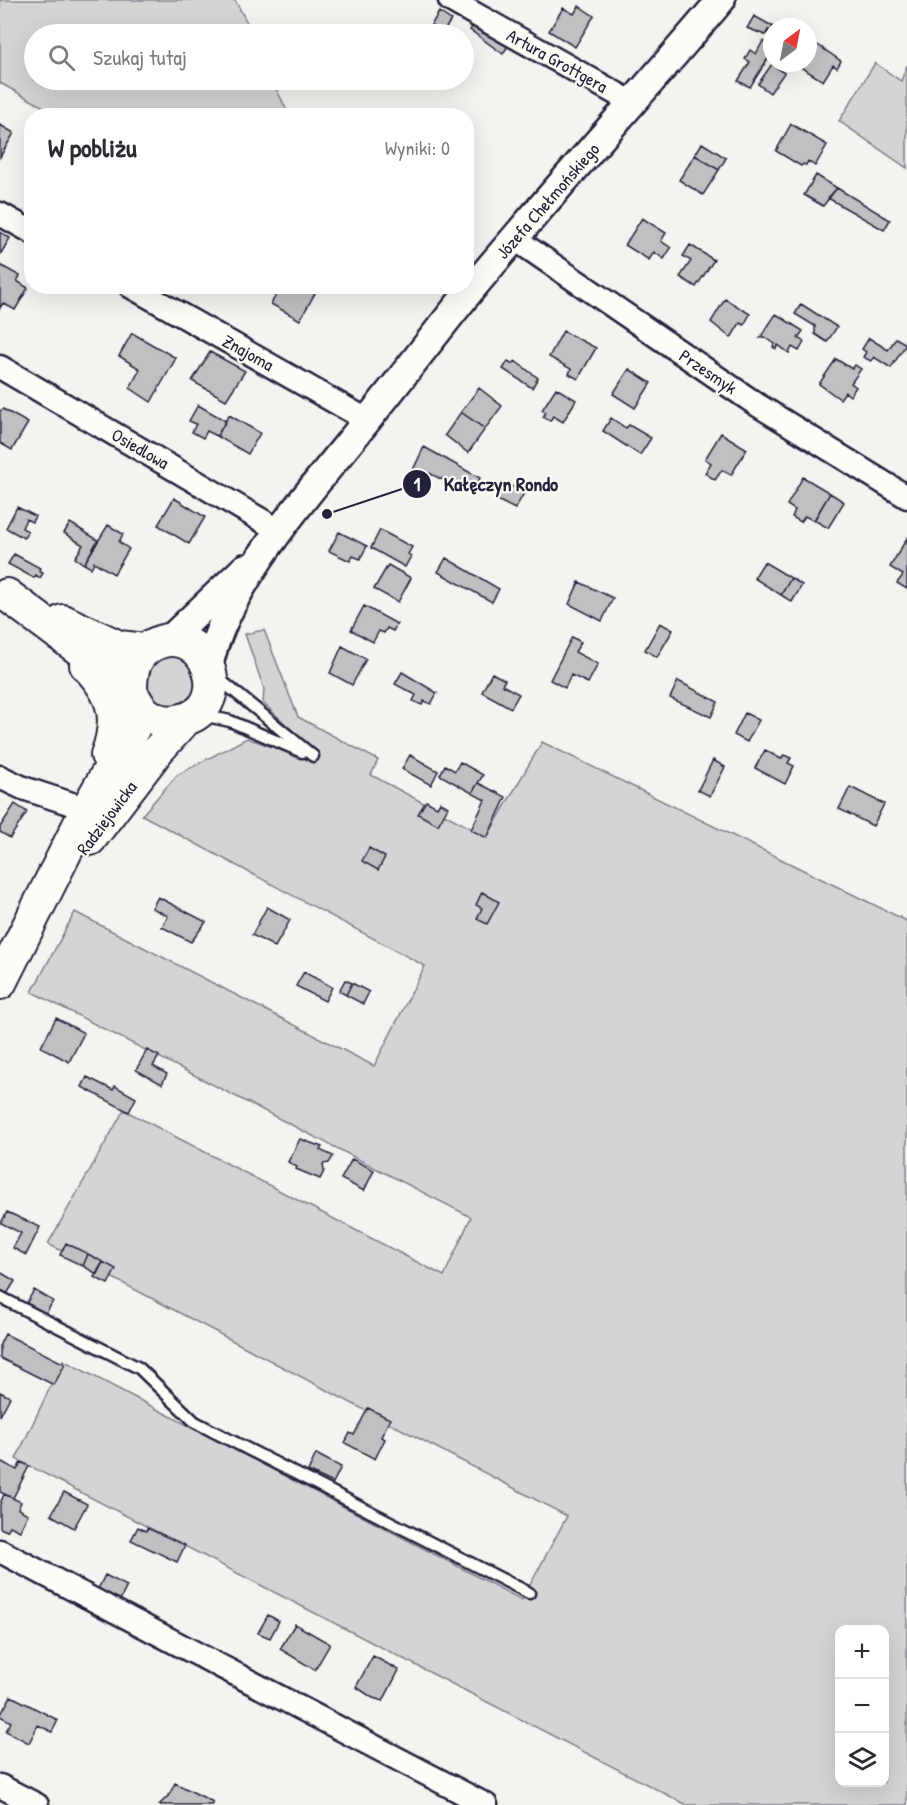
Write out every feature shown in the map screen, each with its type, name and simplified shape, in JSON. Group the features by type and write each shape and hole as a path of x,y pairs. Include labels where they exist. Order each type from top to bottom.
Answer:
{"main road":[{"path":"4,593 119,647 193,646 210,668 211,691 202,707 191,716 173,722 148,715 135,697 4,593"},
{"path":"54,632 97,676 109,696 115,713 113,740 87,809"},
{"path":"135,697 131,675 135,661 157,645"},
{"name":"Radziejowicka","path":"0,983 87,809 134,727 135,697"},
{"name":"Radziejowicka","path":"32,921 104,819 191,716"}],"street":[{"name":"Artura Grottgera","path":"450,0 633,103"},
{"name":"Józefa Chełmońskiego","path":"474,288 721,0"},
{"path":"0,214 24,228"},
{"name":"Przesmyk","path":"514,239 756,404 907,497"},
{"name":"Znajoma","path":"144,294 367,420"},
{"name":"Józefa Chełmońskiego","path":"210,668 214,640 224,619 274,539 469,294"},
{"name":"Osiedlowa","path":"0,367 274,539"},
{"name":"Józefa Chełmońskiego","path":"157,645 274,539"},
{"name":"Radziejowicka","path":"0,777 23,788 87,809"},
{"path":"0,1551 486,1805"},
{"path":"0,1786 37,1805"}],"lane":[{"path":"191,716 230,721 313,756 210,668"},
{"path":"0,1297 139,1368 195,1422 530,1593"}],"shaded area":[{"path":"0,0 235,0 248,24 24,24 24,90 277,90 286,108 45,108 0,83"},
{"path":"875,63 901,81 907,65 907,168 839,121"},
{"path":"264,630 298,717 378,760 371,775 487,837 542,742 907,921 907,1805 687,1805 16,1459 63,1360 522,1600 567,1516 48,1244 124,1110 444,1276 471,1217 32,992 75,912 374,1066 425,966 142,815 177,775 247,738 314,762 317,753 263,703 264,689 245,634"},
{"path":"171,655 181,657 189,663 195,671 197,681 195,691 189,699 181,705 171,707 161,705 153,699 147,691 145,681 147,671 153,663 161,657"}],"building":[{"path":"579,6 594,16 575,47 549,31 563,8 574,14"},
{"path":"439,12 451,20 448,24 432,24"},
{"path":"754,16 763,21 763,34 747,28"},
{"path":"477,19 511,41 503,54 474,33 474,24"},
{"path":"763,41 763,66 750,87 738,81 750,62 745,59 750,50 756,54"},
{"path":"817,44 841,61 837,68 833,65 823,81 808,72 817,72"},
{"path":"766,72 784,73 770,93 758,84"},
{"path":"791,124 827,145 815,166 808,161 806,165 801,166 776,151"},
{"path":"0,125 14,133 0,157"},
{"path":"702,143 726,158 719,170 695,155"},
{"path":"695,155 719,170 703,195 679,180"},
{"path":"816,175 837,188 823,206 804,195"},
{"path":"837,188 890,220 884,230 828,198"},
{"path":"642,218 666,233 661,241 671,248 664,259 654,252 649,260 625,245"},
{"path":"0,232 10,238 0,255"},
{"path":"690,245 714,260 696,287 680,277 691,261 683,256"},
{"path":"0,265 20,276 17,281 24,285 24,294 15,310 3,303 0,308"},
{"path":"277,294 315,294 300,320 271,304"},
{"path":"725,299 750,314 744,325 740,323 731,338 711,322"},
{"path":"801,304 837,327 827,342 815,334 815,326 795,314"},
{"path":"776,314 803,331 798,338 804,342 799,351 792,347 789,353 778,345 776,349 773,347 775,344 764,337 760,338"},
{"path":"563,331 596,348 578,379 569,374 571,369 549,357"},
{"path":"132,333 176,358 151,402 130,388 140,369 119,356"},
{"path":"869,338 888,350 896,338 906,344 891,368 874,357 871,361 863,357 866,352 862,349"},
{"path":"210,352 245,371 226,400 192,381"},
{"path":"836,359 852,369 855,365 861,369 851,383 856,387 850,396 845,392 840,399 819,384"},
{"path":"508,361 513,364 515,361 538,378 532,388 503,369"},
{"path":"629,369 651,383 635,408 613,394"},
{"path":"479,388 502,406 485,429 461,412"},
{"path":"556,388 576,400 563,422 553,416 550,421 543,417 546,412 542,410"},
{"path":"198,405 226,421 217,436 207,431 203,438 192,432 196,424 189,421"},
{"path":"3,409 28,423 12,450 0,443 0,411"},
{"path":"461,412 485,429 468,453 445,435"},
{"path":"229,415 260,433 248,454 217,436"},
{"path":"611,418 626,428 629,425 651,438 640,455 603,431"},
{"path":"721,433 747,449 731,475 722,470 715,480 705,473 711,463 705,459"},
{"path":"424,447 480,478 473,492 444,478 443,480 429,473 427,477 413,470"},
{"path":"803,477 830,493 814,521 805,516 801,522 792,517 795,510 787,505"},
{"path":"504,482 524,493 515,509 495,499"},
{"path":"830,493 844,502 828,528 814,520"},
{"path":"174,498 205,517 189,544 158,525"},
{"path":"17,507 35,516 32,522 26,519 22,528 28,531 24,538 6,528"},
{"path":"70,523 98,540 84,564 75,558 83,545 64,533"},
{"path":"108,525 123,534 119,542 129,549 114,574 94,562 91,568 84,564"},
{"path":"380,530 412,547 408,554 411,556 405,567 371,548"},
{"path":"339,532 367,546 360,559 353,556 350,561 329,551"},
{"path":"907,538 907,589 897,583 903,575 890,567"},
{"path":"14,554 40,568 39,571 43,573 40,578 36,575 34,578 8,564"},
{"path":"446,558 499,589 492,602 438,572"},
{"path":"764,562 791,578 781,595 754,578"},
{"path":"388,565 411,578 398,602 374,589"},
{"path":"791,578 802,585 792,602 781,595"},
{"path":"579,582 613,598 602,621 569,604"},
{"path":"364,606 397,624 393,631 387,628 384,633 379,631 373,642 351,630"},
{"path":"660,623 673,630 657,657 645,650"},
{"path":"572,637 581,642 575,652 598,664 588,683 571,675 565,688 550,680"},
{"path":"342,646 366,659 352,685 330,673"},
{"path":"402,672 437,693 431,704 424,701 422,705 413,701 416,695 395,684"},
{"path":"492,673 505,680 502,685 519,694 511,708 482,692"},
{"path":"678,681 718,702 711,717 670,698"},
{"path":"745,713 759,720 747,742 734,735"},
{"path":"765,750 781,759 784,755 791,758 788,763 794,766 785,784 755,768"},
{"path":"410,755 438,771 431,785 402,769"},
{"path":"713,760 725,767 710,796 698,790"},
{"path":"460,762 483,775 472,793 440,775 445,765 455,771"},
{"path":"478,783 506,797 487,838 471,830 485,800 472,793"},
{"path":"850,787 884,804 873,826 839,809"},
{"path":"426,801 437,807 440,802 448,807 438,825 418,814"},
{"path":"15,804 27,812 10,838 0,832 0,827"},
{"path":"369,848 385,857 378,870 362,861"},
{"path":"482,892 499,902 487,924 477,919 482,908 476,905"},
{"path":"158,897 206,922 191,942 162,927 168,916 152,908"},
{"path":"267,907 290,920 275,947 252,935"},
{"path":"304,972 332,987 325,1001 296,986"},
{"path":"345,980 352,983 346,995 339,991"},
{"path":"352,983 369,992 363,1004 346,995"},
{"path":"56,1018 84,1033 69,1062 41,1047"},
{"path":"147,1050 159,1056 153,1066 167,1074 162,1084 136,1070"},
{"path":"87,1077 113,1090 115,1086 136,1098 129,1112 82,1087"},
{"path":"300,1139 322,1147 320,1150 333,1156 329,1163 323,1164 324,1171 320,1179 296,1169 297,1167 288,1162"},
{"path":"352,1159 374,1170 364,1191 341,1179"},
{"path":"7,1212 40,1227 26,1255 13,1248 21,1233 1,1223"},
{"path":"66,1243 88,1254 83,1266 60,1255"},
{"path":"88,1254 103,1262 97,1274 83,1266"},
{"path":"103,1262 116,1269 108,1284 94,1277"},
{"path":"0,1272 15,1281 7,1294 0,1290"},
{"path":"34,1290 53,1301 45,1315 26,1304"},
{"path":"5,1334 65,1364 54,1385 0,1358 0,1344"},
{"path":"0,1392 10,1397 0,1416"},
{"path":"368,1408 390,1419 381,1437 385,1439 375,1459 345,1443 350,1433 354,1435"},
{"path":"316,1454 341,1467 333,1483 308,1471"},
{"path":"0,1461 17,1470 21,1462 29,1466 13,1498 0,1492"},
{"path":"64,1492 87,1504 74,1528 51,1515"},
{"path":"4,1494 21,1502 18,1509 28,1514 20,1531 10,1526 7,1531 0,1528 0,1504"},
{"path":"138,1527 146,1531 147,1528 185,1545 177,1562 131,1540"},
{"path":"105,1575 127,1586 119,1602 97,1591"},
{"path":"268,1615 279,1621 270,1638 258,1633"},
{"path":"295,1624 330,1644 315,1670 280,1649"},
{"path":"373,1656 399,1670 383,1701 373,1698 356,1687"},
{"path":"11,1696 58,1720 52,1732 38,1725 29,1743 6,1731 11,1722 0,1716"},
{"path":"175,1783 213,1802 212,1805 159,1805 169,1795"}],"place":[{"name":"Kałęczyn Rondo","path":"327,514"}]}
